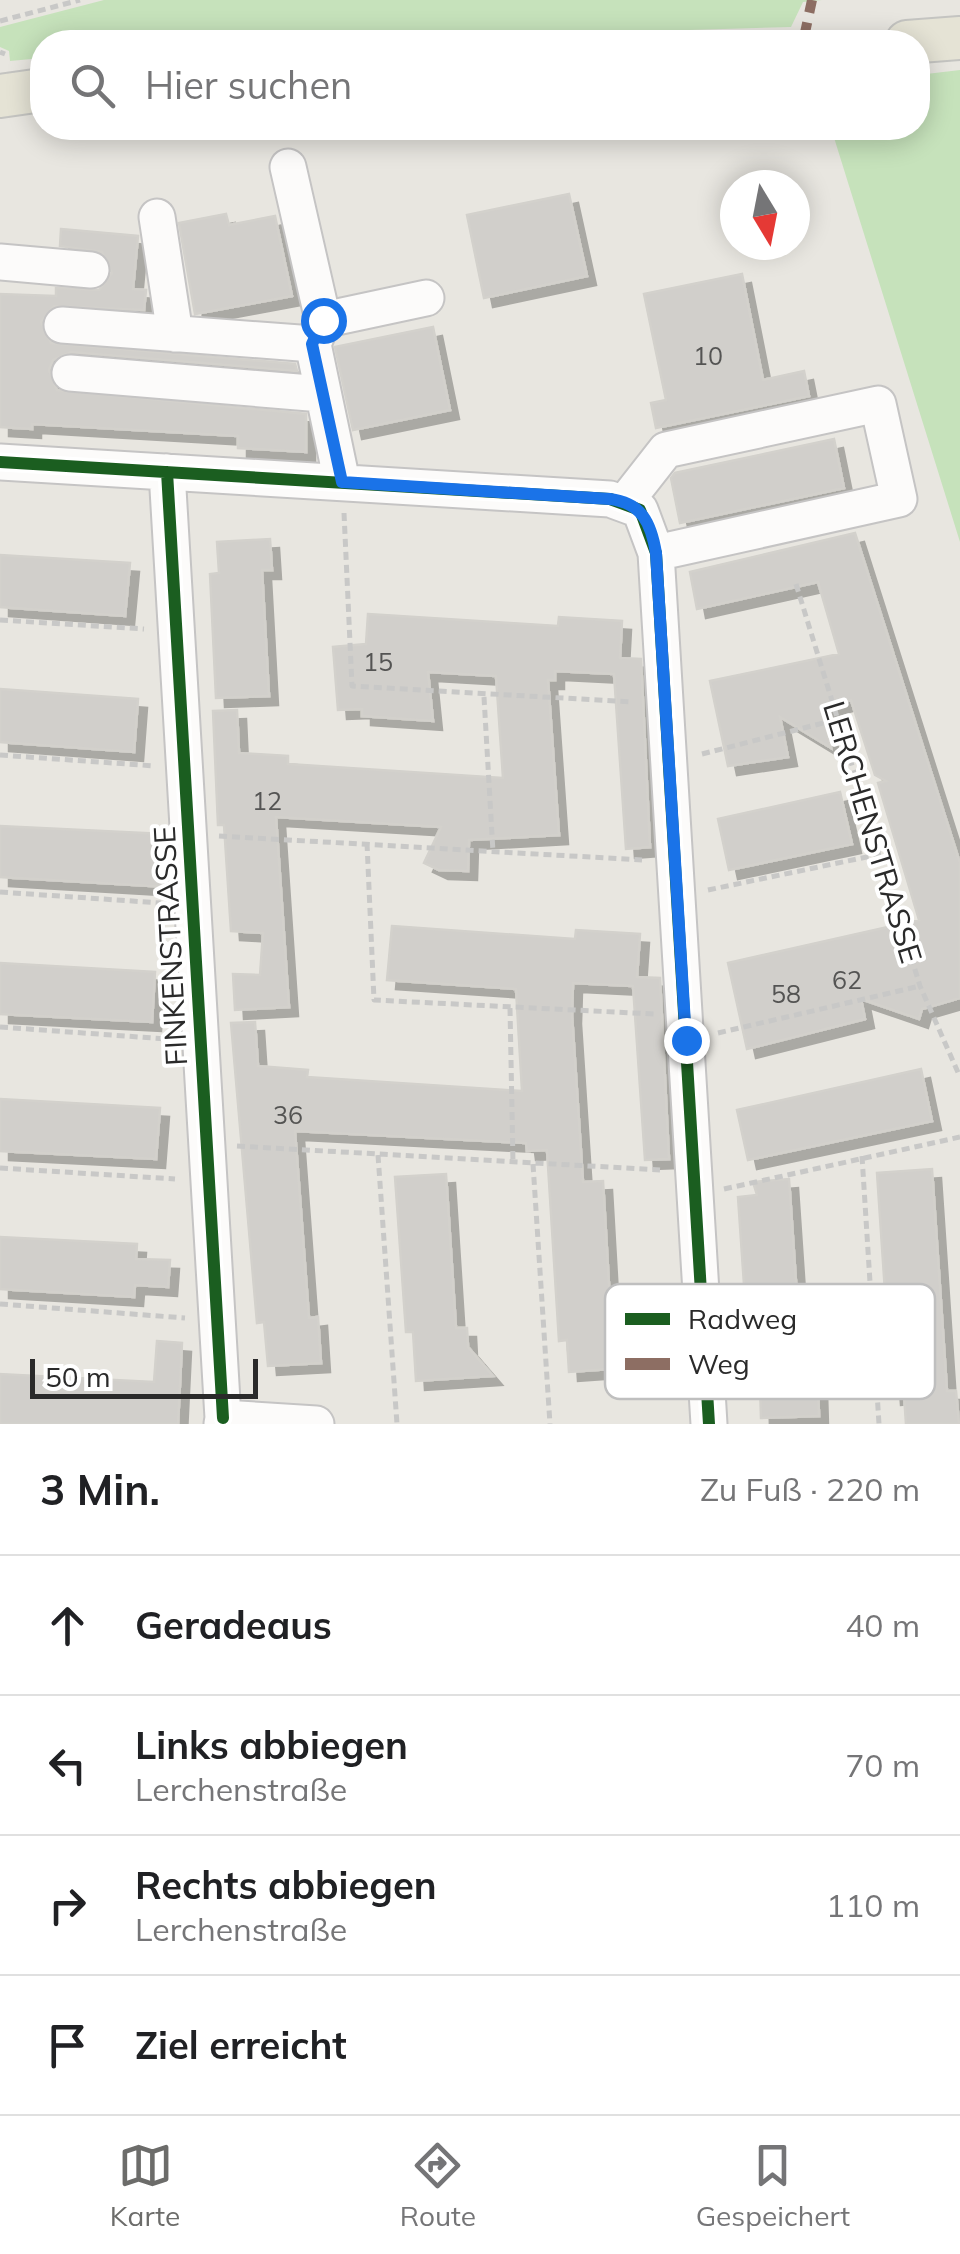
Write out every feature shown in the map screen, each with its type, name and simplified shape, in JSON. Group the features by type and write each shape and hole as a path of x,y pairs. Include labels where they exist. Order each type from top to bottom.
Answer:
{"main road":[{"path":"930,40 960,38"},
{"path":"0,96 30,92"}],"street":[{"path":"288,166 318,332 322,394 342,482"},
{"path":"157,217 176,334"},
{"path":"0,262 90,270"},
{"path":"62,325 176,334 318,332 426,298"},
{"path":"70,372 322,394"},
{"path":"626,501 666,450 878,404 899,499 656,553"},
{"path":"0,462 626,501 648,522 656,553 700,1284"},
{"name":"FINKENSTRASSE","path":"167,472 223,1421"},
{"path":"707,1399 709,1424"},
{"path":"223,1421 316,1424"}],"path":[{"path":"0,22 80,0"},
{"path":"342,482 352,686 614,704 665,699"},
{"path":"0,620 177,631"},
{"path":"484,697 493,852"},
{"path":"669,762 839,719"},
{"path":"0,754 184,768"},
{"path":"190,835 493,852 676,879 881,854"},
{"path":"367,843 374,1000 510,1008 685,1027 920,986"},
{"path":"0,892 194,906"},
{"path":"510,1008 513,1163"},
{"path":"0,1027 200,1042"},
{"path":"206,1144 624,1171 694,1182 960,1137"},
{"path":"378,1155 397,1424"},
{"path":"862,1156 870,1284"},
{"path":"534,1164 550,1424"},
{"path":"0,1168 208,1181"},
{"path":"0,1304 218,1320"},
{"path":"877,1399 879,1424"}],"green space":[{"path":"104,0 822,0 803,2 791,27 30,30 30,59 10,61 9,51 0,47 0,27"},
{"path":"960,70 960,542 835,140 930,140 930,74"}],"building":[{"path":"569,194 587,276 484,298 467,215"},
{"path":"226,214 229,225 275,216 292,296 195,314 179,223"},
{"path":"61,229 138,236 133,289 146,290 144,310 54,306 41,322 51,343 295,364 297,371 71,352 53,360 49,370 57,390 306,414 306,452 238,448 238,436 32,424 32,429 0,427 0,294 56,296 56,288 99,290 112,273 102,252 60,246"},
{"path":"742,274 763,380 804,371 809,396 656,428 651,403 666,400 644,294"},
{"path":"433,327 450,410 353,430 335,347"},
{"path":"834,439 844,488 680,523 671,478 675,473"},
{"path":"855,533 960,863 960,998 922,1009 919,1019 861,999 865,1019 747,1049 728,963 919,920 878,783 886,781 875,775 851,700 822,708 831,748 780,717 788,757 728,766 710,681 839,654 818,582 697,609 690,572"},
{"path":"270,539 272,570 262,570 269,696 216,698 210,574 219,573 217,542"},
{"path":"0,555 130,563 125,616 0,607"},
{"path":"368,614 558,626 559,617 622,621 620,658 641,659 650,847 626,849 614,674 555,671 555,680 548,680 559,835 469,840 468,871 439,870 424,863 441,827 276,817 289,1007 235,1010 233,974 260,975 263,933 231,931 224,825 218,825 213,711 237,710 239,753 288,756 288,764 503,778 496,676 428,672 433,721 362,716 362,709 338,710 333,647 366,644"},
{"path":"0,689 138,699 134,752 0,742"},
{"path":"840,792 852,844 729,870 718,819"},
{"path":"0,826 164,834 167,887 0,877"},
{"path":"392,926 575,939 576,930 640,934 637,977 660,978 669,1159 645,1160 633,986 573,983 583,1182 603,1181 609,1284 605,1284 605,1369 569,1372 567,1340 559,1341 547,1150 527,1151 526,1143 295,1131 309,1318 318,1317 321,1363 268,1366 264,1322 257,1323 231,1023 255,1022 258,1066 308,1070 307,1077 522,1091 516,989 387,980"},
{"path":"0,963 155,972 152,1022 0,1014"},
{"path":"921,1069 932,1121 748,1160 737,1110"},
{"path":"0,1099 160,1108 156,1159 0,1151"},
{"path":"932,1169 947,1391 956,1391 959,1424 906,1424 904,1399 935,1399 935,1284 884,1284 877,1173"},
{"path":"446,1174 456,1328 467,1328 468,1347 493,1376 416,1381 413,1332 406,1332 395,1177"},
{"path":"789,1179 796,1284 744,1284 738,1197 757,1195 753,1182"},
{"path":"0,1237 137,1244 136,1259 170,1260 168,1287 135,1285 134,1297 0,1289"},
{"path":"157,1341 182,1343 178,1424 0,1424 0,1374 154,1382"},
{"path":"760,1399 818,1399 819,1416 761,1418"}],"marked path":[{"path":"806,30 812,0"}],"cycle path":[{"path":"0,462 610,499 640,510 656,553 700,1284"},
{"path":"167,472 223,1418"},
{"path":"707,1399 709,1424"}],"route":[{"path":"323,320 312,344 342,482 626,501 640,510 648,522 656,553 686,1040"}]}
